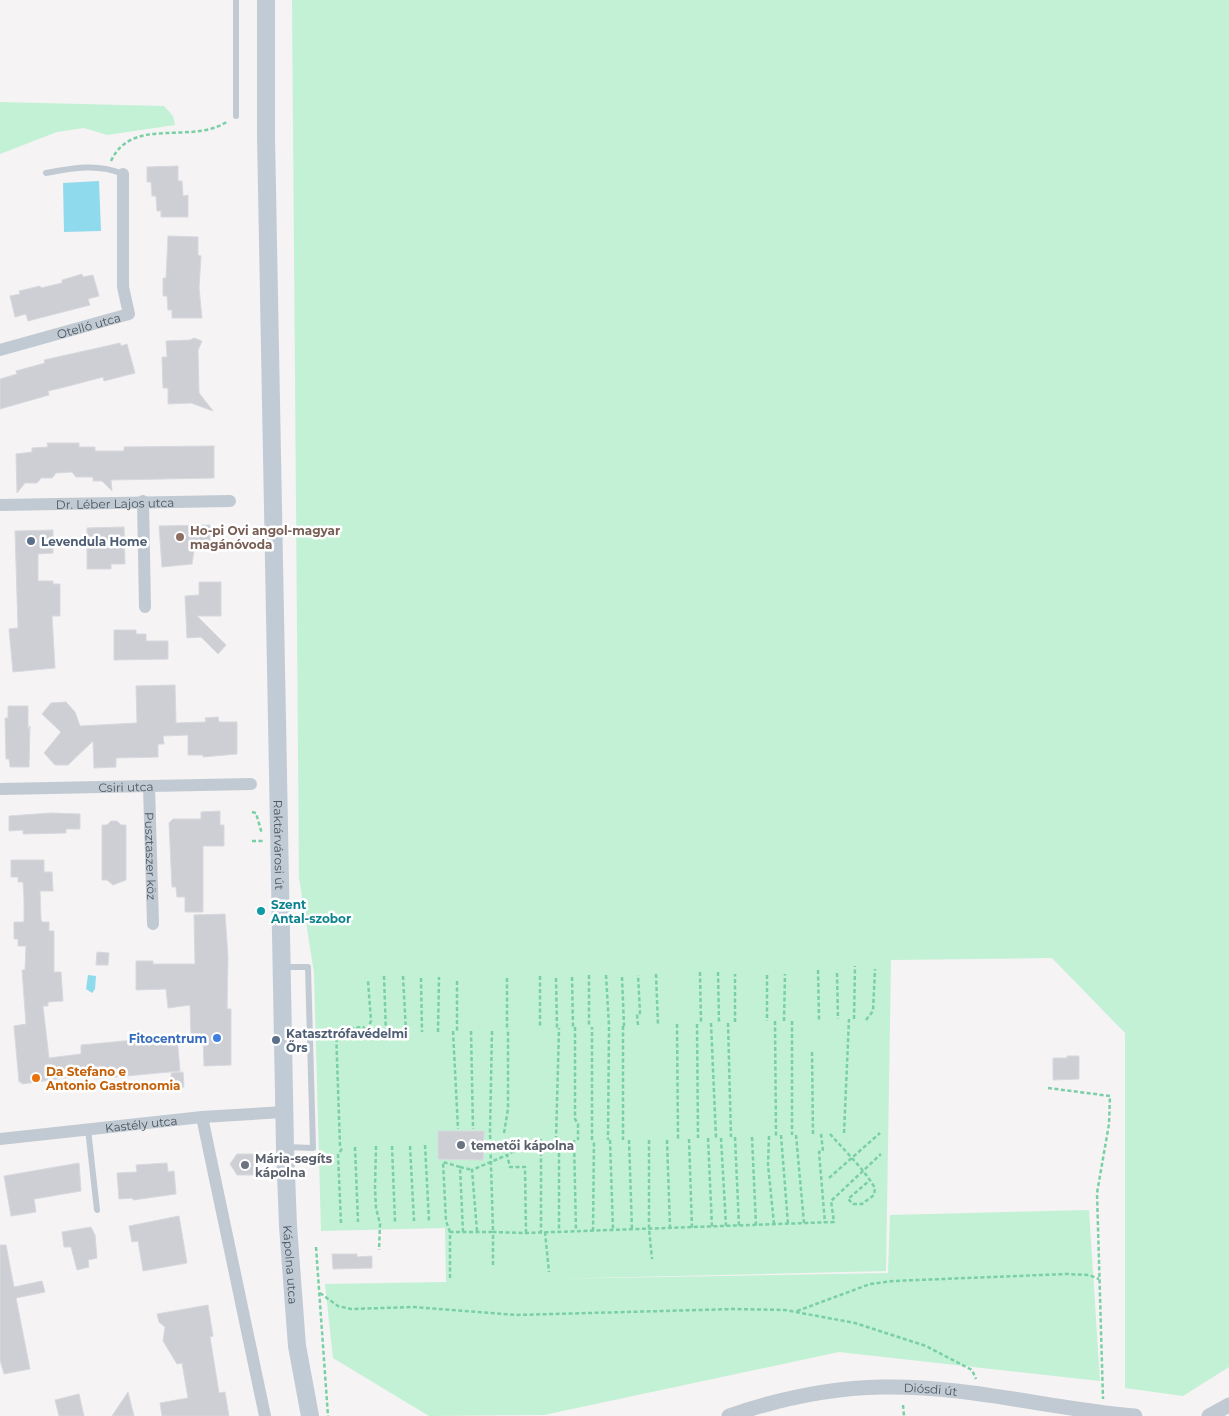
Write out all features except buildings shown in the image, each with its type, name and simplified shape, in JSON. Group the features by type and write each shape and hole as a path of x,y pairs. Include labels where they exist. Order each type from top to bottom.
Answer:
{"main road":[{"name":"Raktárvárosi út","path":"266,0 266,146 284,1112"},
{"name":"Kápolna utca","path":"284,1112 288,1226 295,1318 310,1416"}],"street":[{"name":"Otelló utca","path":"0,350 128,314 123,287 122,174"},
{"name":"Dr. Léber Lajos utca","path":"0,505 143,501 230,501"},
{"path":"143,501 145,607"},
{"name":"Csiri utca","path":"0,789 251,784"},
{"name":"Pusztaszer köz","path":"149,787 153,924"},
{"name":"Kastély utca","path":"0,1139 202,1117 284,1112"},
{"path":"202,1117 265,1416"},
{"name":"Diósdi út","path":"729,1416 776,1402 854,1388 913,1388 975,1394 1135,1416"},
{"path":"1209,1416 1229,1405"}],"lane":[{"path":"236,0 236,116"},
{"path":"46,173 69,168 108,168 122,174"},
{"path":"281,967 308,967 313,1148 285,1147"},
{"path":"88,1129 98,1210"}],"path":[{"path":"108,168 122,143 136,136 191,134 212,130 236,116"},
{"path":"252,812 256,813 264,841 252,841"},
{"path":"854,1019 855,966"},
{"path":"866,1020 873,1011 875,969"},
{"path":"818,970 819,1020"},
{"path":"700,972 701,1024"},
{"path":"718,972 719,1023"},
{"path":"837,973 838,1019"},
{"path":"656,974 658,1025"},
{"path":"734,1022 735,974"},
{"path":"784,1021 785,974"},
{"path":"589,975 593,1231"},
{"path":"606,975 609,1026 609,1140 613,1230"},
{"path":"638,975 640,1013 637,1014 638,1025"},
{"path":"766,975 767,1021"},
{"path":"384,976 386,1033"},
{"path":"403,976 406,1032"},
{"path":"540,976 540,1028"},
{"path":"438,1032 440,977"},
{"path":"572,977 575,1119 578,1124 576,1140 576,1231"},
{"path":"622,977 623,1140"},
{"path":"421,978 422,1032"},
{"path":"504,1133 508,1109 507,978"},
{"path":"556,978 558,1028 557,1140 560,1232"},
{"path":"366,1030 371,1020 368,981"},
{"path":"457,981 458,1129"},
{"path":"844,1133 849,1019"},
{"path":"775,1021 776,1136"},
{"path":"792,1021 794,1135 804,1223"},
{"path":"711,1023 716,1138"},
{"path":"728,1023 739,1226"},
{"path":"677,1024 678,1139"},
{"path":"697,1024 698,1138"},
{"path":"342,1222 338,1155 341,1147 336,1030 363,1027 370,1034"},
{"path":"492,1030 493,1265"},
{"path":"471,1031 473,1129"},
{"path":"812,1052 813,1134"},
{"path":"1048,1088 1110,1096 1109,1124 1097,1193 1103,1413"},
{"path":"829,1178 880,1133"},
{"path":"821,1134 823,1151 819,1152 825,1223"},
{"path":"830,1134 863,1171 870,1180 875,1188 874,1195 868,1202 857,1204 848,1199 870,1180"},
{"path":"752,1136 756,1225"},
{"path":"769,1136 768,1165 774,1224"},
{"path":"781,1136 788,1224"},
{"path":"450,1278 450,1232 446,1221 443,1162 472,1170 524,1146 527,1138"},
{"path":"708,1138 712,1227"},
{"path":"721,1138 726,1226"},
{"path":"689,1139 692,1228"},
{"path":"541,1140 543,1232 549,1272"},
{"path":"629,1140 632,1230"},
{"path":"649,1140 649,1229 652,1259"},
{"path":"667,1140 670,1228"},
{"path":"425,1145 429,1221"},
{"path":"376,1146 375,1188 376,1208 380,1224 379,1250"},
{"path":"392,1146 395,1222"},
{"path":"410,1146 414,1221"},
{"path":"355,1147 358,1222"},
{"path":"450,1232 526,1233 834,1222 831,1201 881,1154"},
{"path":"507,1155 510,1167 525,1167 526,1233"},
{"path":"460,1167 463,1232"},
{"path":"472,1170 477,1231"},
{"path":"316,1247 328,1416"},
{"path":"795,1311 870,1284 893,1281 1066,1274 1089,1275 1099,1279"},
{"path":"320,1293 338,1306 352,1309 414,1307 516,1315 735,1309 795,1311 855,1323 926,1346 972,1370 976,1384 975,1394"},
{"path":"903,1405 904,1416"}],"green space":[{"path":"292,0 1229,0 1229,1367 1183,1396 1125,1388 1125,1033 1052,958 891,960 886,1271 547,1279 888,1273 890,1215 1089,1210 1100,1381 839,1352 544,1415 429,1416 333,1358 325,1284 446,1282 445,1228 321,1231 314,973 299,878"},
{"path":"0,102 164,106 173,116 175,125 107,135 84,128 57,132 0,154"}],"water":[{"path":"99,181 101,231 64,232 63,183"},
{"path":"88,975 96,976 95,989 92,993 86,989"}],"place":[{"name":"Ho-pi Ovi angol-magyar magánóvoda","path":"180,537"},
{"name":"Levendula Home","path":"31,541"},
{"name":"Szent Antal-szobor","path":"261,911"},
{"name":"Fitocentrum","path":"217,1038"},
{"name":"Katasztrófavédelmi Őrs","path":"276,1040"},
{"name":"Da Stefano e Antonio Gastronomia","path":"36,1078"},
{"name":"temetői kápolna","path":"461,1145"},
{"name":"Mária-segíts kápolna","path":"245,1165"}]}
